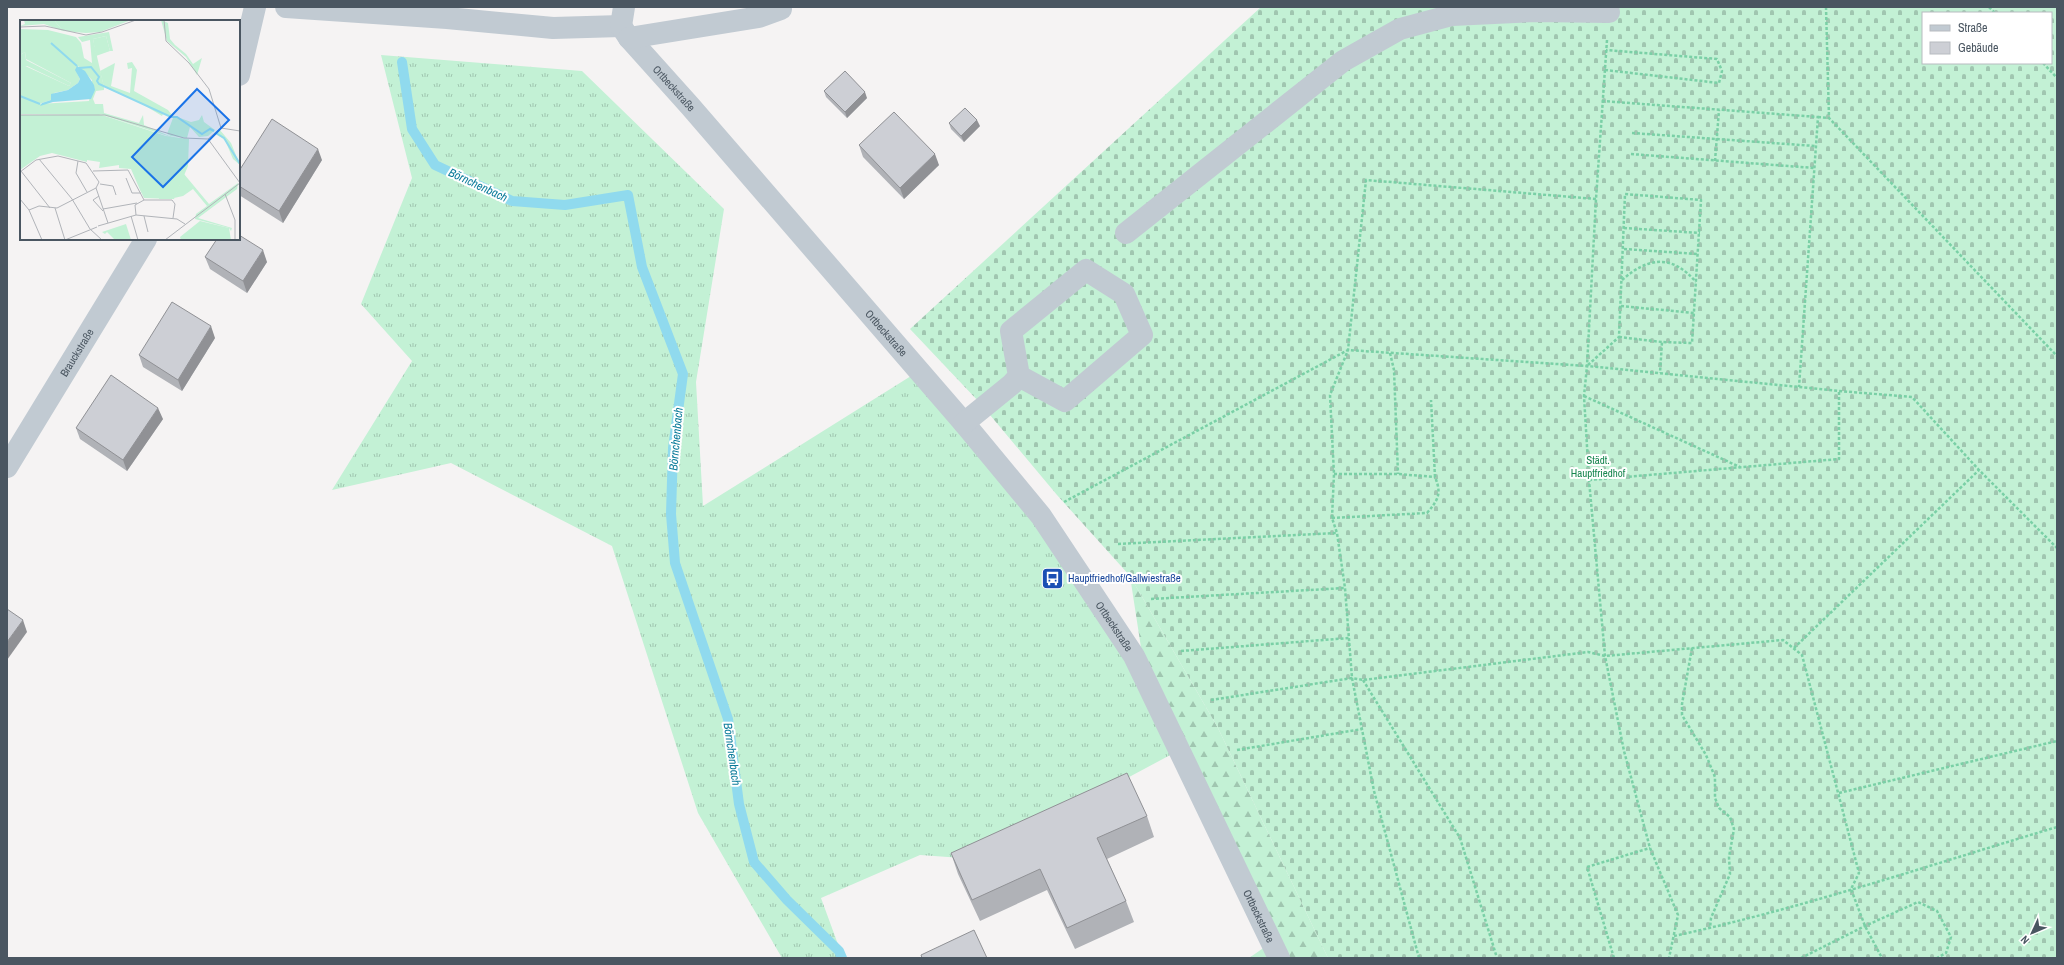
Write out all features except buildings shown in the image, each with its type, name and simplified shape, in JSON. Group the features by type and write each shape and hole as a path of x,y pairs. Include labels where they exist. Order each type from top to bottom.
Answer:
{"street":[{"path":"240,71 255,7"},
{"path":"286,7 447,18 553,28 759,17 781,9"},
{"path":"1126,233 1343,62 1400,28 1452,15 1534,11 1609,12"},
{"name":"Ortbeckstraße","path":"625,24 700,118 964,422 1041,516 1134,656 1279,958"},
{"name":"Brauckstraße","path":"7,467 145,240"},
{"path":"1086,270 1124,294 1142,335 1065,401 1019,376 1011,331 1086,270"},
{"path":"964,422 1012,384 1019,376"}],"path":[{"path":"1826,7 1829,118"},
{"path":"1609,12 1602,101 1584,396 1589,480 1605,656 1624,751 1650,848 1678,915 1669,958"},
{"path":"1605,70 1719,83 1722,71 1717,59 1606,50"},
{"path":"2044,64 2057,78"},
{"path":"1602,101 1829,118 2057,356"},
{"path":"1715,161 1719,110"},
{"path":"1799,387 1818,117"},
{"path":"1632,133 1815,146"},
{"path":"1631,154 1814,168"},
{"path":"1419,958 1374,791 1352,678 1345,588 1337,533 1332,518 1334,474 1330,395 1348,350 1366,180 1596,199"},
{"path":"1587,366 1619,337 1624,249 1625,194 1701,200 1692,343 1662,342 1619,337"},
{"path":"1624,228 1700,233"},
{"path":"1624,249 1698,254"},
{"path":"1622,280 1647,263 1665,261 1686,271 1696,282"},
{"path":"1621,306 1694,313"},
{"path":"1660,373 1662,342"},
{"path":"1041,516 1096,484 1348,350 1587,366 1840,392 1912,397 1979,470 2057,548"},
{"path":"1390,352 1394,370 1398,474"},
{"path":"1589,480 1839,459 1840,392"},
{"path":"1584,396 1741,467"},
{"path":"1332,518 1427,513 1439,497 1439,487 1435,477 1431,400"},
{"path":"1794,648 1979,470"},
{"path":"1334,474 1398,474 1435,477"},
{"path":"1118,544 1337,533"},
{"path":"1151,599 1345,588"},
{"path":"1182,651 1349,638"},
{"path":"1211,700 1352,678 1363,680 1588,652 1605,656 1782,640 1802,655 1859,873 1851,889 1865,926 1882,958"},
{"path":"1692,648 1682,704 1682,714 1706,755 1715,777 1715,798 1719,808 1730,817 1734,829 1730,857 1730,874 1711,918 1710,928"},
{"path":"1363,680 1460,838 1497,958"},
{"path":"1237,750 1362,729"},
{"path":"1839,794 2057,741"},
{"path":"1674,936 1710,928 1851,889 2057,827"},
{"path":"1614,958 1587,867 1650,848"},
{"path":"1801,958 1865,926 1918,902 1937,911 1951,937 1946,953 1937,958"}],"green space":[{"name":"Städt. Hauptfriedhof","path":"1261,7 2057,7 2057,958 1328,958 1218,728 1130,576 1057,495 980,403 910,329"},
{"path":"381,55 582,71 724,209 696,382 703,506 919,371 1072,561 1174,753 976,859 920,855 821,898 843,958 782,958 698,813 612,546 451,463 332,490 412,361 361,304 412,178"},
{"path":"1130,576 1218,728 1328,958 1249,958 1279,937 1142,654"}],"waterway":[{"name":"Börnchenbach","path":"402,62 412,129 435,165 512,201 565,205 628,195 642,267 683,374 673,448 671,514 675,563 728,719 739,804 754,862 787,900 839,951 842,958"}],"place":[{"name":"Hauptfriedhof/Gallwiestraße","path":"1052,578"}]}
